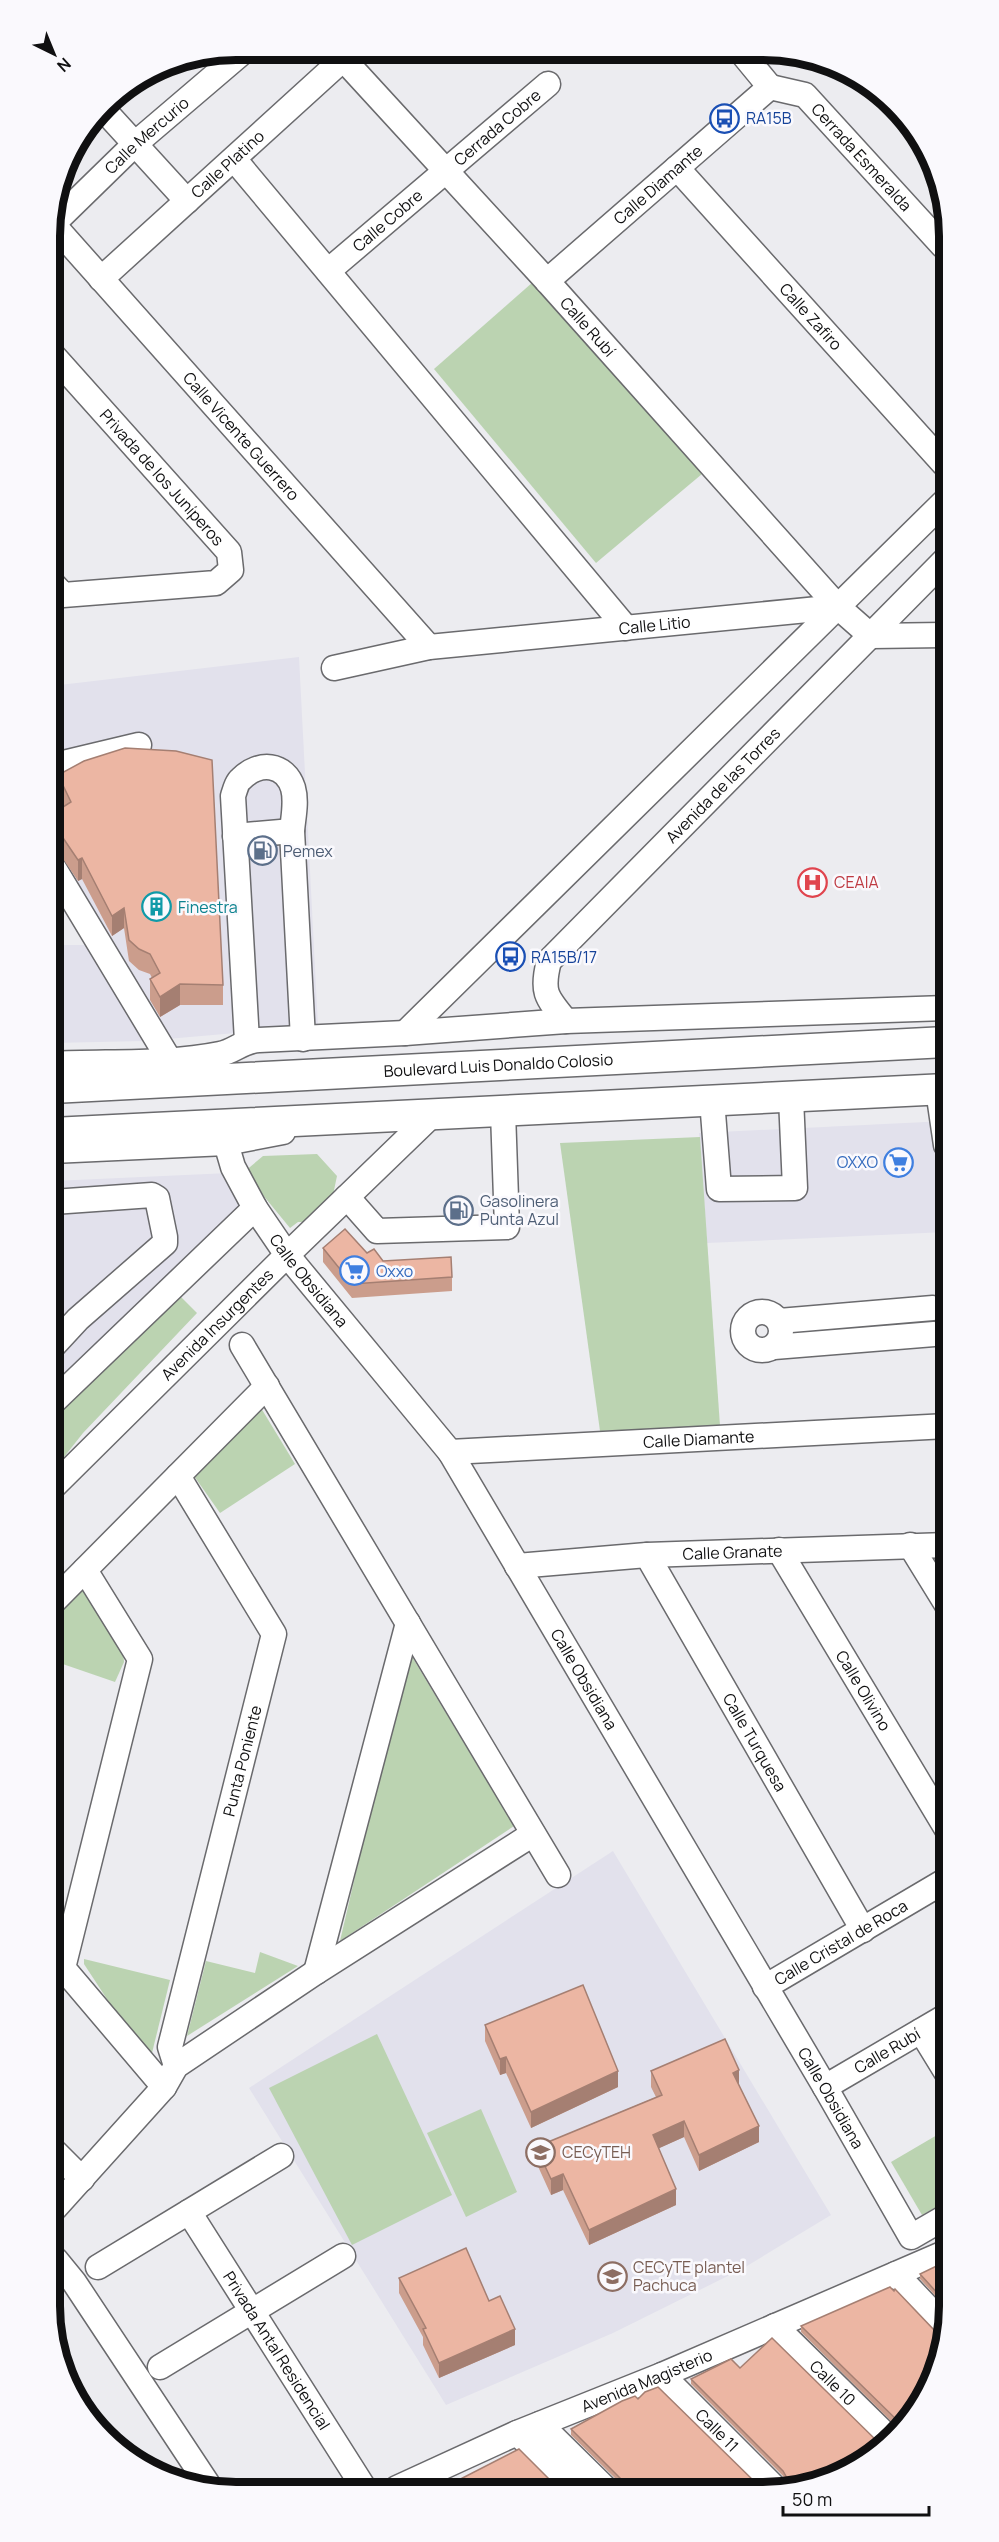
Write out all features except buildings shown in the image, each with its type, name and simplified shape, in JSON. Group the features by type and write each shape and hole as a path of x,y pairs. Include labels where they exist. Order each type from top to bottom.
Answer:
{"main road":[{"name":"Boulevard Luis Donaldo Colosio","path":"60,1087 176,1070 939,1042"},
{"path":"60,1133 939,1090"}],"street":[{"name":"Calle Mercurio","path":"61,214 136,143 233,60"},
{"name":"Calle Platino","path":"101,279 234,159 337,60"},
{"name":"Calle Rubí","path":"350,60 838,607"},
{"path":"748,60 770,87"},
{"name":"Cerrada Cobre","path":"446,170 548,84"},
{"name":"Calle Diamante","path":"547,281 770,87"},
{"name":"Cerrada Esmeralda","path":"770,87 805,95 939,242"},
{"path":"108,114 187,201"},
{"path":"234,159 626,628"},
{"name":"Calle Zafiro","path":"677,168 939,458"},
{"name":"Calle Cobre","path":"328,272 446,170"},
{"name":"Calle Vicente Guerrero","path":"60,232 429,647"},
{"name":"Privada de los Juníperos","path":"60,363 229,552 231,570 216,583 63,596 60,592"},
{"path":"405,1033 939,507"},
{"name":"Avenida de las Torres","path":"566,1021 553,1005 543,984 549,961 939,566"},
{"path":"838,607 871,636 939,635"},
{"name":"Calle Litio","path":"334,668 429,647 838,607"},
{"path":"60,764 139,745"},
{"path":"247,1041 233,796 239,780 259,767 275,766 285,774 293,787 295,798 292,831 303,1039"},
{"path":"236,836 292,831"},
{"path":"60,878 176,1070"},
{"path":"60,1064 176,1070 222,1054 247,1041 405,1033 566,1021 939,1008"},
{"path":"712,1100 719,1189 795,1188 790,1098"},
{"path":"347,1197 377,1231 507,1227 503,1112"},
{"name":"Avenida Insurgentes","path":"60,1480 287,1255 435,1113"},
{"path":"60,1151 226,1143 348,1120"},
{"name":"Calle Obsidiana","path":"226,1143 233,1167 255,1208 287,1255 450,1452 825,2087 911,2237 939,2221"},
{"path":"60,1201 152,1194 157,1198 165,1243 78,1319 60,1338"},
{"path":"60,1395 255,1208"},
{"path":"779,1321 939,1304"},
{"path":"939,1305 929,1317 930,1326 939,1336"},
{"path":"774,1347 780,1339 782,1330 779,1321 773,1314 764,1311 754,1312 747,1318 743,1327 743,1336 748,1345 756,1350 939,1337"},
{"path":"242,1345 558,1875"},
{"path":"60,1592 267,1386"},
{"name":"Calle Diamante","path":"450,1452 939,1426"},
{"name":"Punta Poniente","path":"176,2066 170,2047 274,1634 178,1476"},
{"path":"910,1545 939,1592"},
{"name":"Calle Granate","path":"517,1566 647,1555 939,1545"},
{"name":"Calle Olivino","path":"779,1550 939,1816"},
{"name":"Calle Turquesa","path":"647,1555 863,1930"},
{"path":"84,1570 140,1659 63,1968 164,2088"},
{"path":"316,1972 408,1623"},
{"path":"60,2203 164,2088 176,2066 316,1972 533,1834"},
{"name":"Calle Cristal de Roca","path":"765,1987 939,1885"},
{"name":"Calle Rubí","path":"825,2087 939,2020"},
{"path":"921,2031 939,2060"},
{"path":"98,2267 281,2156"},
{"path":"60,2157 81,2180"},
{"name":"Privada Antal Residencial","path":"189,2212 360,2482"},
{"name":"Avenida Magisterio","path":"411,2482 518,2433 662,2375 939,2255"},
{"path":"159,2367 343,2256"},
{"path":"60,2265 74,2282 205,2479"},
{"path":"896,2274 939,2319"},
{"name":"Calle 10","path":"775,2326 885,2434"},
{"name":"Calle 11","path":"662,2375 769,2482"},
{"path":"540,2424 599,2482"},
{"path":"518,2433 567,2482"}],"shaded area":[{"path":"299,657 318,1026 144,1041 60,1043 60,945 87,945 60,900 60,685"},
{"path":"939,1121 939,1232 707,1243 699,1133"},
{"path":"229,1173 244,1210 60,1385 60,1181"},
{"name":"CECyTEH","path":"613,1851 831,2215 742,2269 613,2333 446,2405 249,2088"}],"green space":[{"path":"533,282 702,474 596,563 434,369"},
{"path":"700,1137 720,1426 600,1431 560,1143"},
{"path":"317,1154 337,1176 333,1195 304,1222 298,1222 290,1228 244,1172 263,1156"},
{"path":"176,1292 197,1313 83,1433 60,1462 60,1406"},
{"path":"261,1408 295,1464 220,1513 194,1476"},
{"path":"85,1588 123,1651 124,1662 115,1682 60,1663 60,1612"},
{"path":"408,1650 514,1826 340,1941"},
{"path":"260,1952 298,1966 187,2036 206,1961 255,1973"},
{"path":"84,1959 170,1980 152,2053 120,2019 84,1964"},
{"path":"377,2034 452,2195 352,2245 269,2088"},
{"path":"481,2109 517,2192 466,2217 427,2133"},
{"path":"939,2134 939,2206 922,2215 891,2162"}],"place":[{"name":"RA15B","path":"725,118"},
{"name":"Pemex","path":"262,851"},
{"name":"CEAIA","path":"813,882"},
{"name":"Finestra","path":"157,907"},
{"name":"RA15B/17","path":"510,957"},
{"name":"OXXO","path":"899,1162"},
{"name":"Gasolinera Punta Azul","path":"459,1210"},
{"name":"Oxxo","path":"355,1271"},
{"name":"CECyTEH","path":"541,2152"},
{"name":"CECyTE plantel Pachuca","path":"612,2276"}]}
